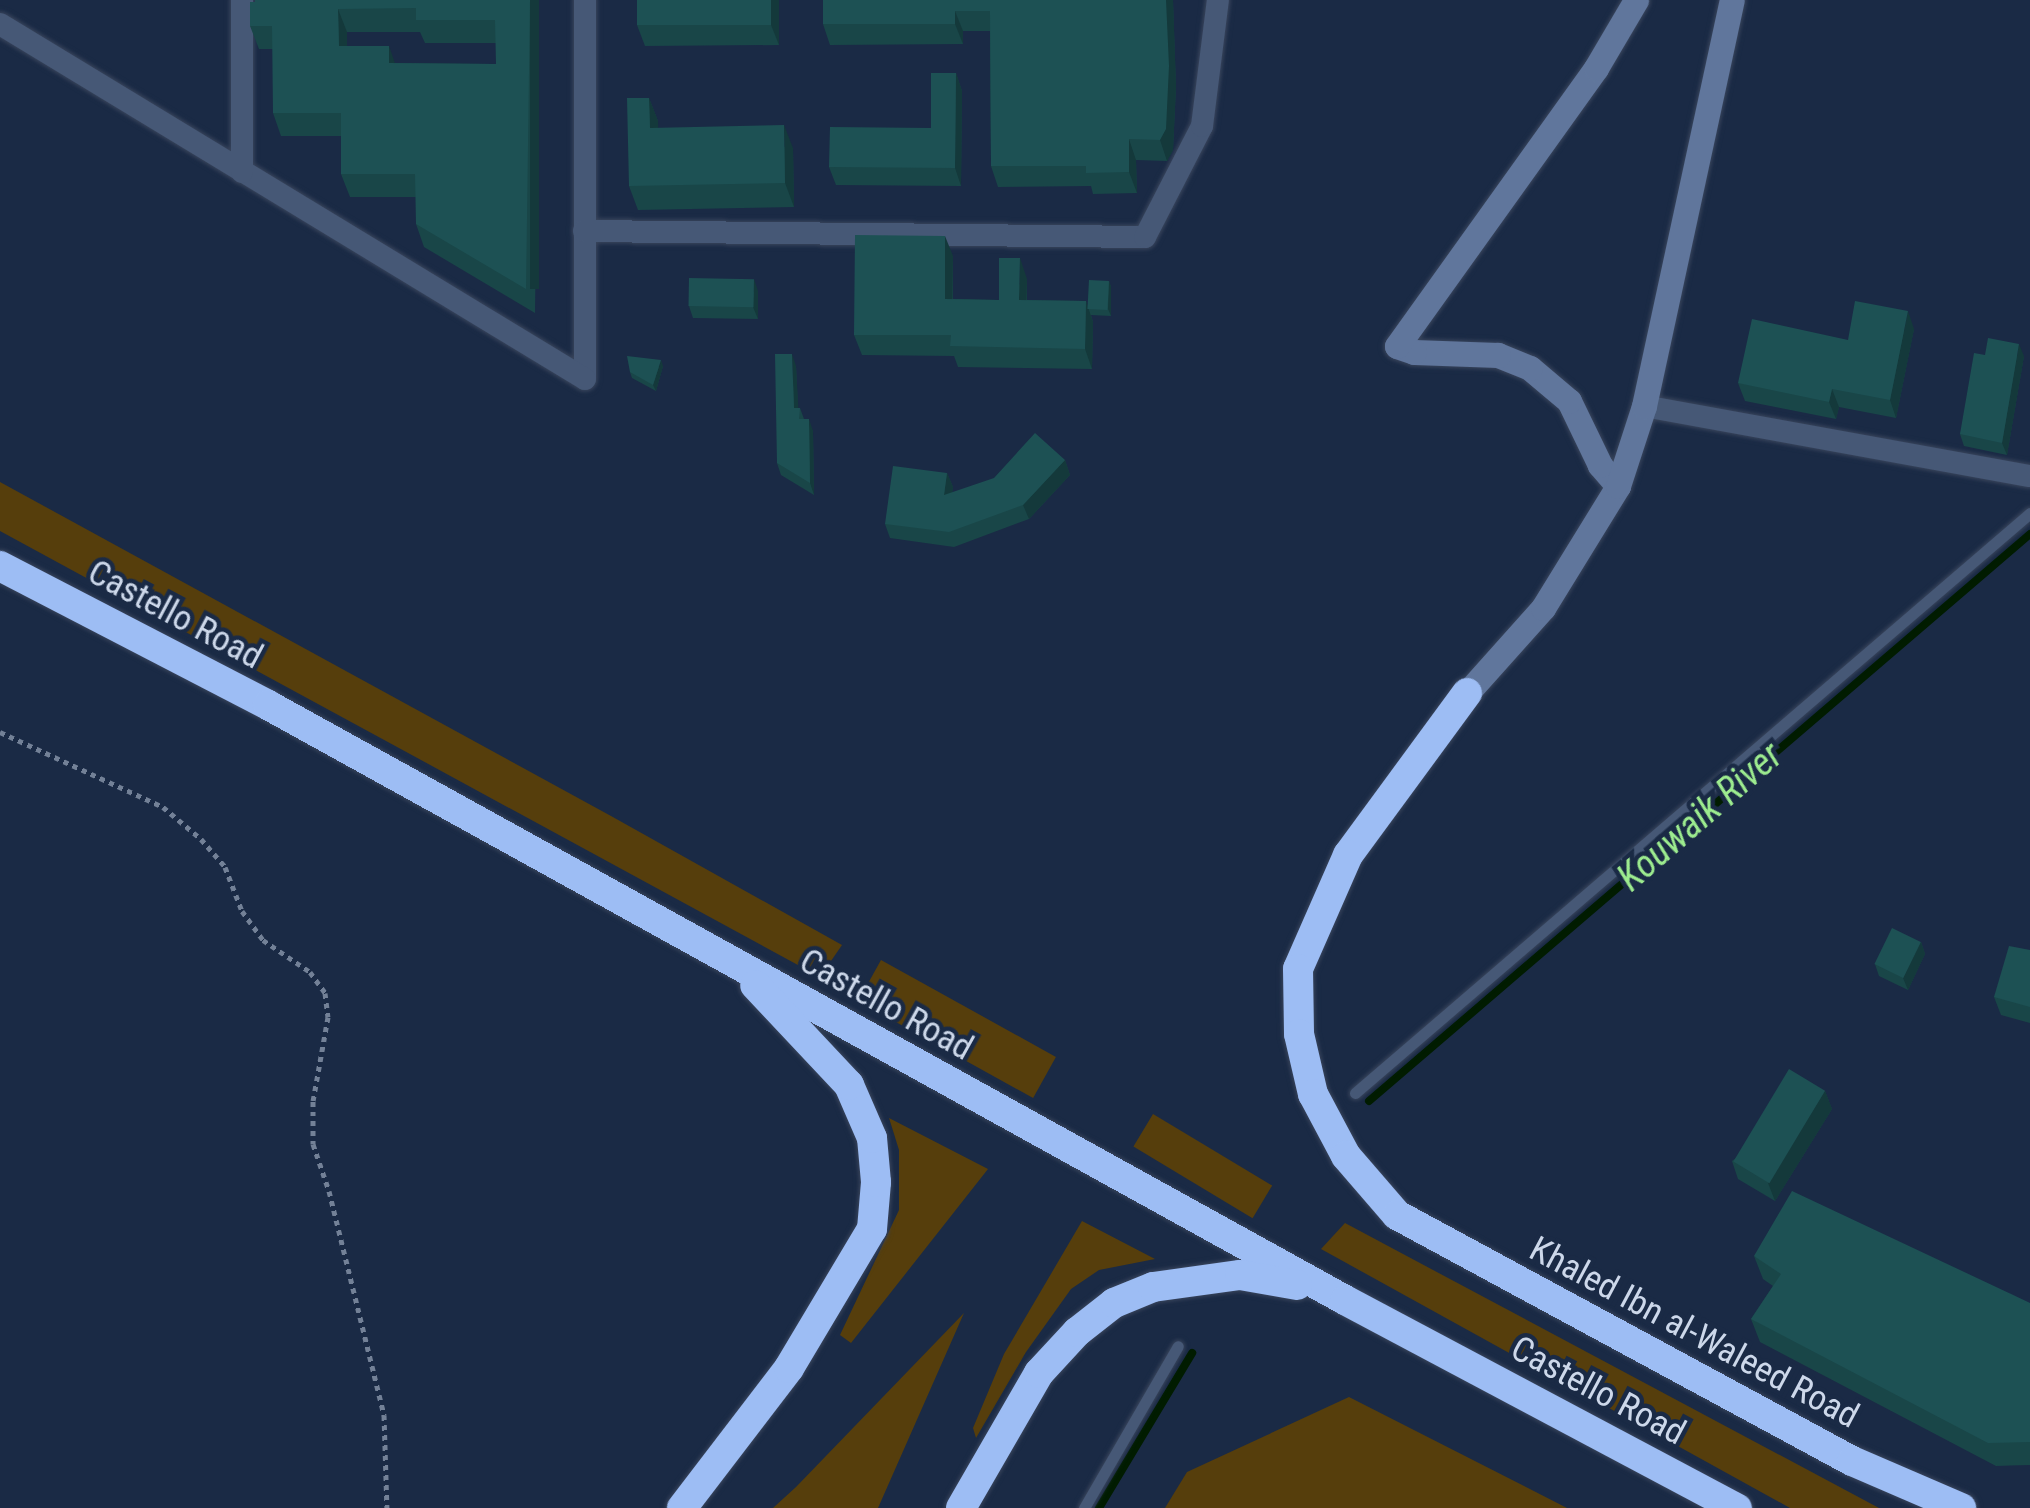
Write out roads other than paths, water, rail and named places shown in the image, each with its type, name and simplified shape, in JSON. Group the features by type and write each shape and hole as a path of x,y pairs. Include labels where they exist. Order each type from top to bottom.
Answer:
{"highway":[{"name":"Castello Road","path":"0,566 268,705 1345,1300 1737,1508"},
{"name":"Khaled Ibn al-Waleed Road","path":"1467,693 1348,855 1298,969 1298,1034 1313,1094 1346,1156 1397,1215 1852,1461 1960,1508"},
{"path":"682,1508 789,1368 872,1229 876,1182 872,1138 850,1085 736,964"},
{"path":"961,1508 1039,1373 1077,1332 1114,1304 1153,1287 1240,1275 1283,1280 1345,1300"}],"main road":[{"path":"1618,486 1600,465 1569,401 1530,368 1498,355 1414,352 1397,346 1596,68 1636,0"},
{"path":"1467,693 1543,608 1618,486 1644,406 1732,0"}],"street":[{"path":"242,0 242,172"},
{"path":"0,24 585,379 585,0"},
{"path":"584,230 1145,237 1202,126 1218,0"},
{"path":"1644,406 2030,476"}],"lane":[{"path":"1355,1093 2030,513"},
{"path":"1084,1508 1178,1346"}],"waterway":[{"name":"Kouwaik River","path":"1369,1101 2030,534"},
{"name":"Kouwaik River","path":"1099,1508 1192,1353"}]}
